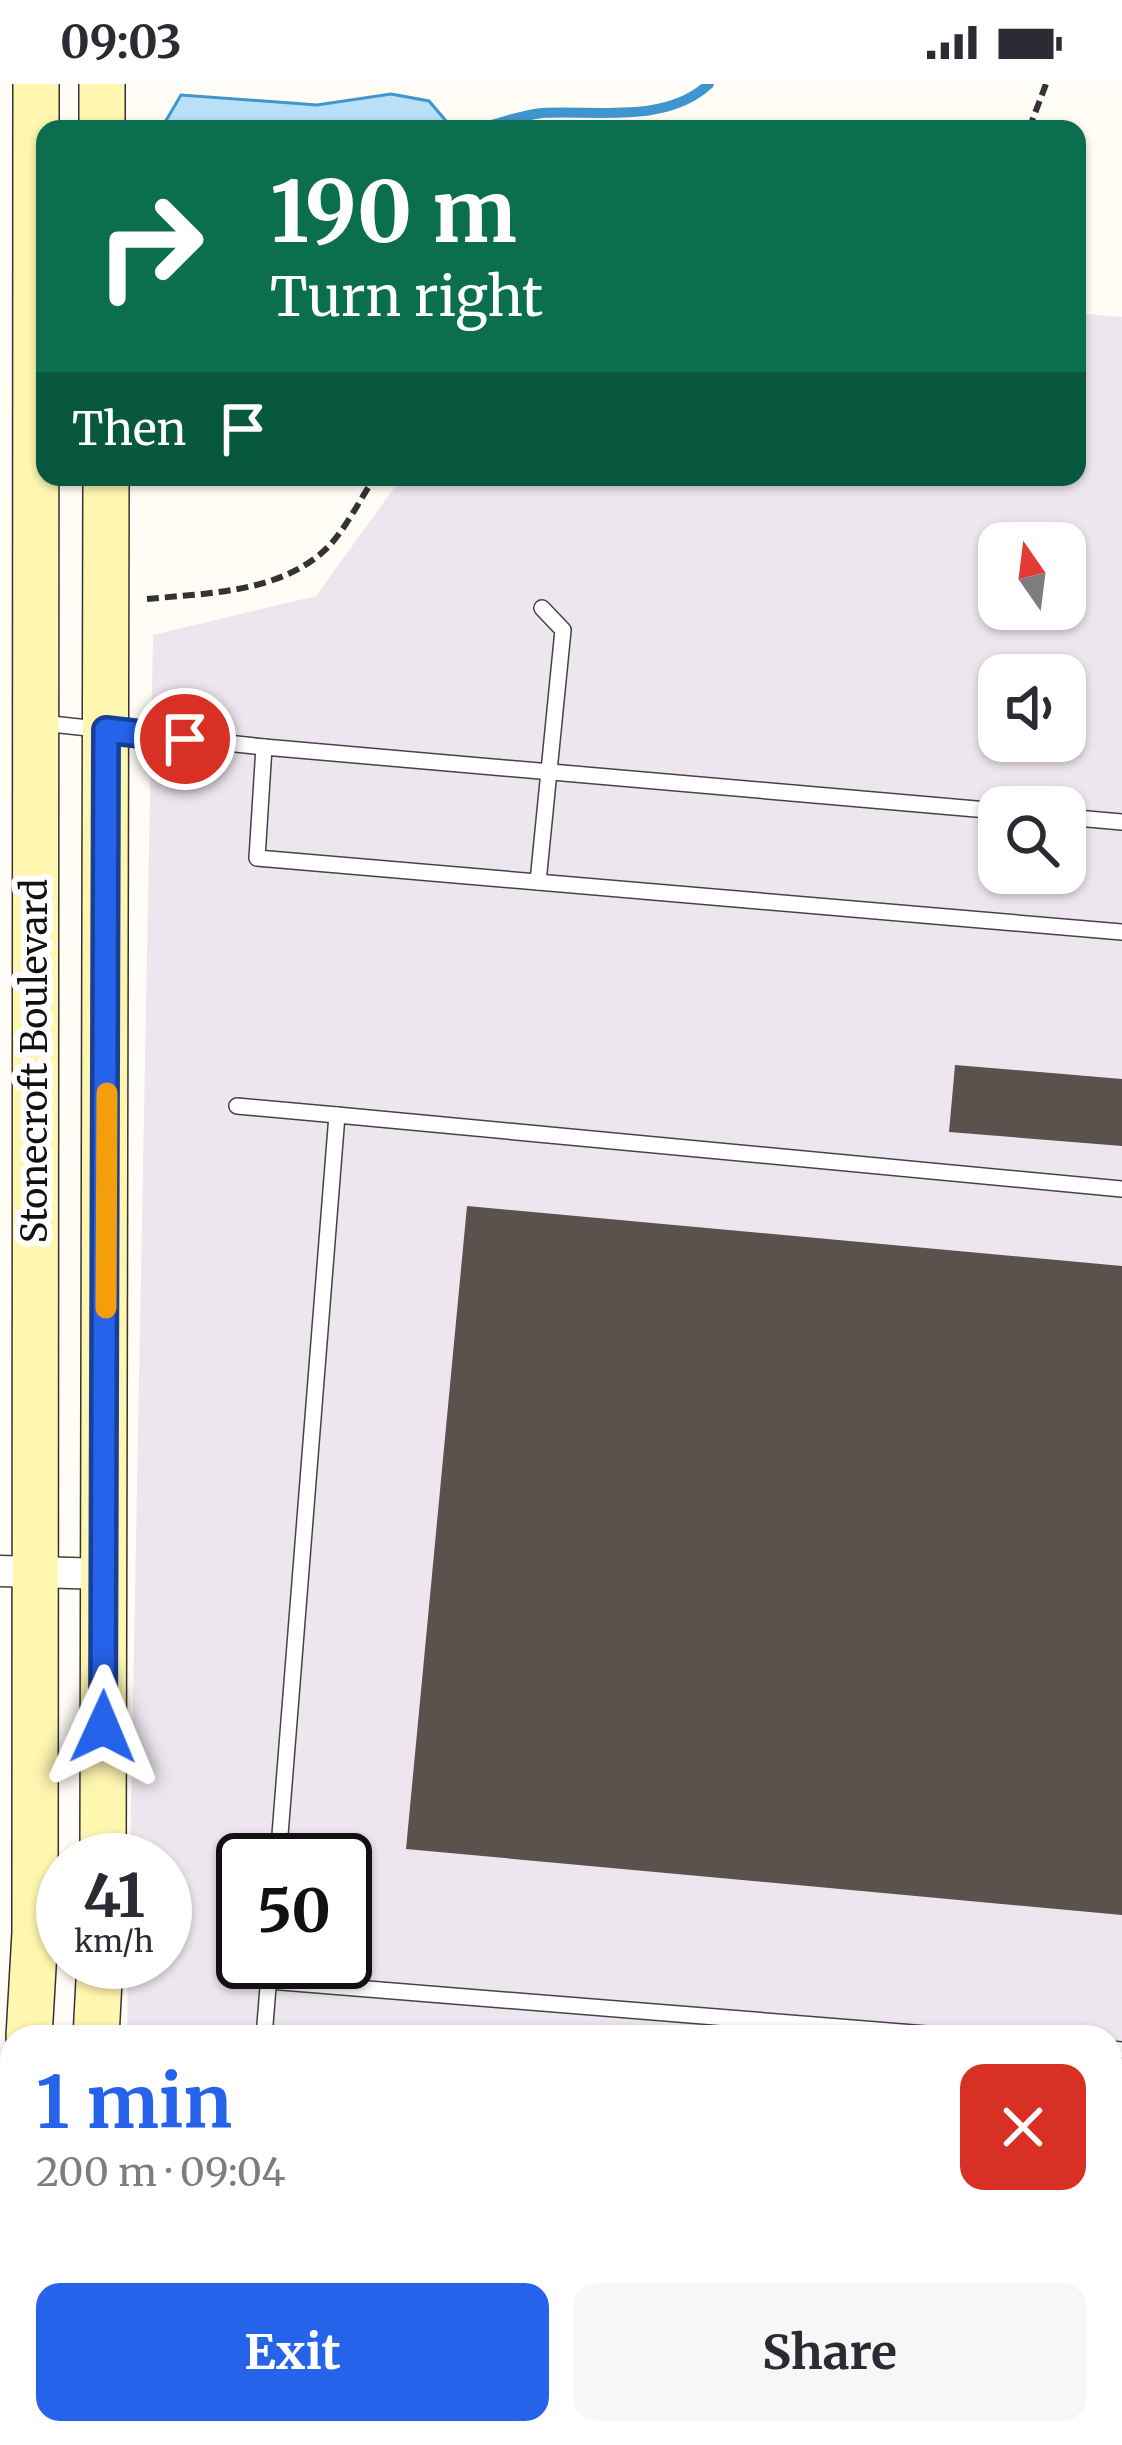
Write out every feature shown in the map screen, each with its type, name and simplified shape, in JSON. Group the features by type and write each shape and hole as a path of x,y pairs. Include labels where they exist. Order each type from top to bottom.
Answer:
{"main road":[{"name":"Stonecroft Boulevard","path":"30,2025 35,1933 17,1571 33,722 36,84"},
{"path":"102,84 102,120"},
{"name":"Stonecroft Boulevard","path":"103,1833 106,486"},
{"path":"97,2025 99,1989"}],"street":[{"path":"17,1571 105,1574"}],"lane":[{"path":"538,882 563,630 542,608"},
{"path":"33,722 978,809"},
{"path":"264,746 257,858 1122,932"},
{"path":"1086,819 1122,823"},
{"path":"237,1106 1122,1190"},
{"path":"280,1833 337,1115"},
{"path":"265,2025 267,1989"},
{"path":"357,1989 812,2025"}],"path":[{"path":"1032,120 1046,84"},
{"path":"131,600 229,591 283,577 327,548 369,486"}],"shaded area":[{"path":"1086,314 1122,317 1122,2025 127,2025 128,1989 192,1989 192,1833 131,1833 153,635 316,596 395,486 1086,486"}],"water":[{"path":"391,94 429,101 445,120 166,120 181,95 317,105"}],"building":[{"path":"955,1065 1122,1079 1122,1146 949,1132"},
{"path":"467,1206 1122,1266 1122,1915 406,1849"}],"waterway":[{"path":"510,120 542,113 652,110 692,97 709,84"}],"slow traffic":[{"path":"106,1308 107,1093"}],"route":[{"path":"103,1727 106,730 185,739"}]}
